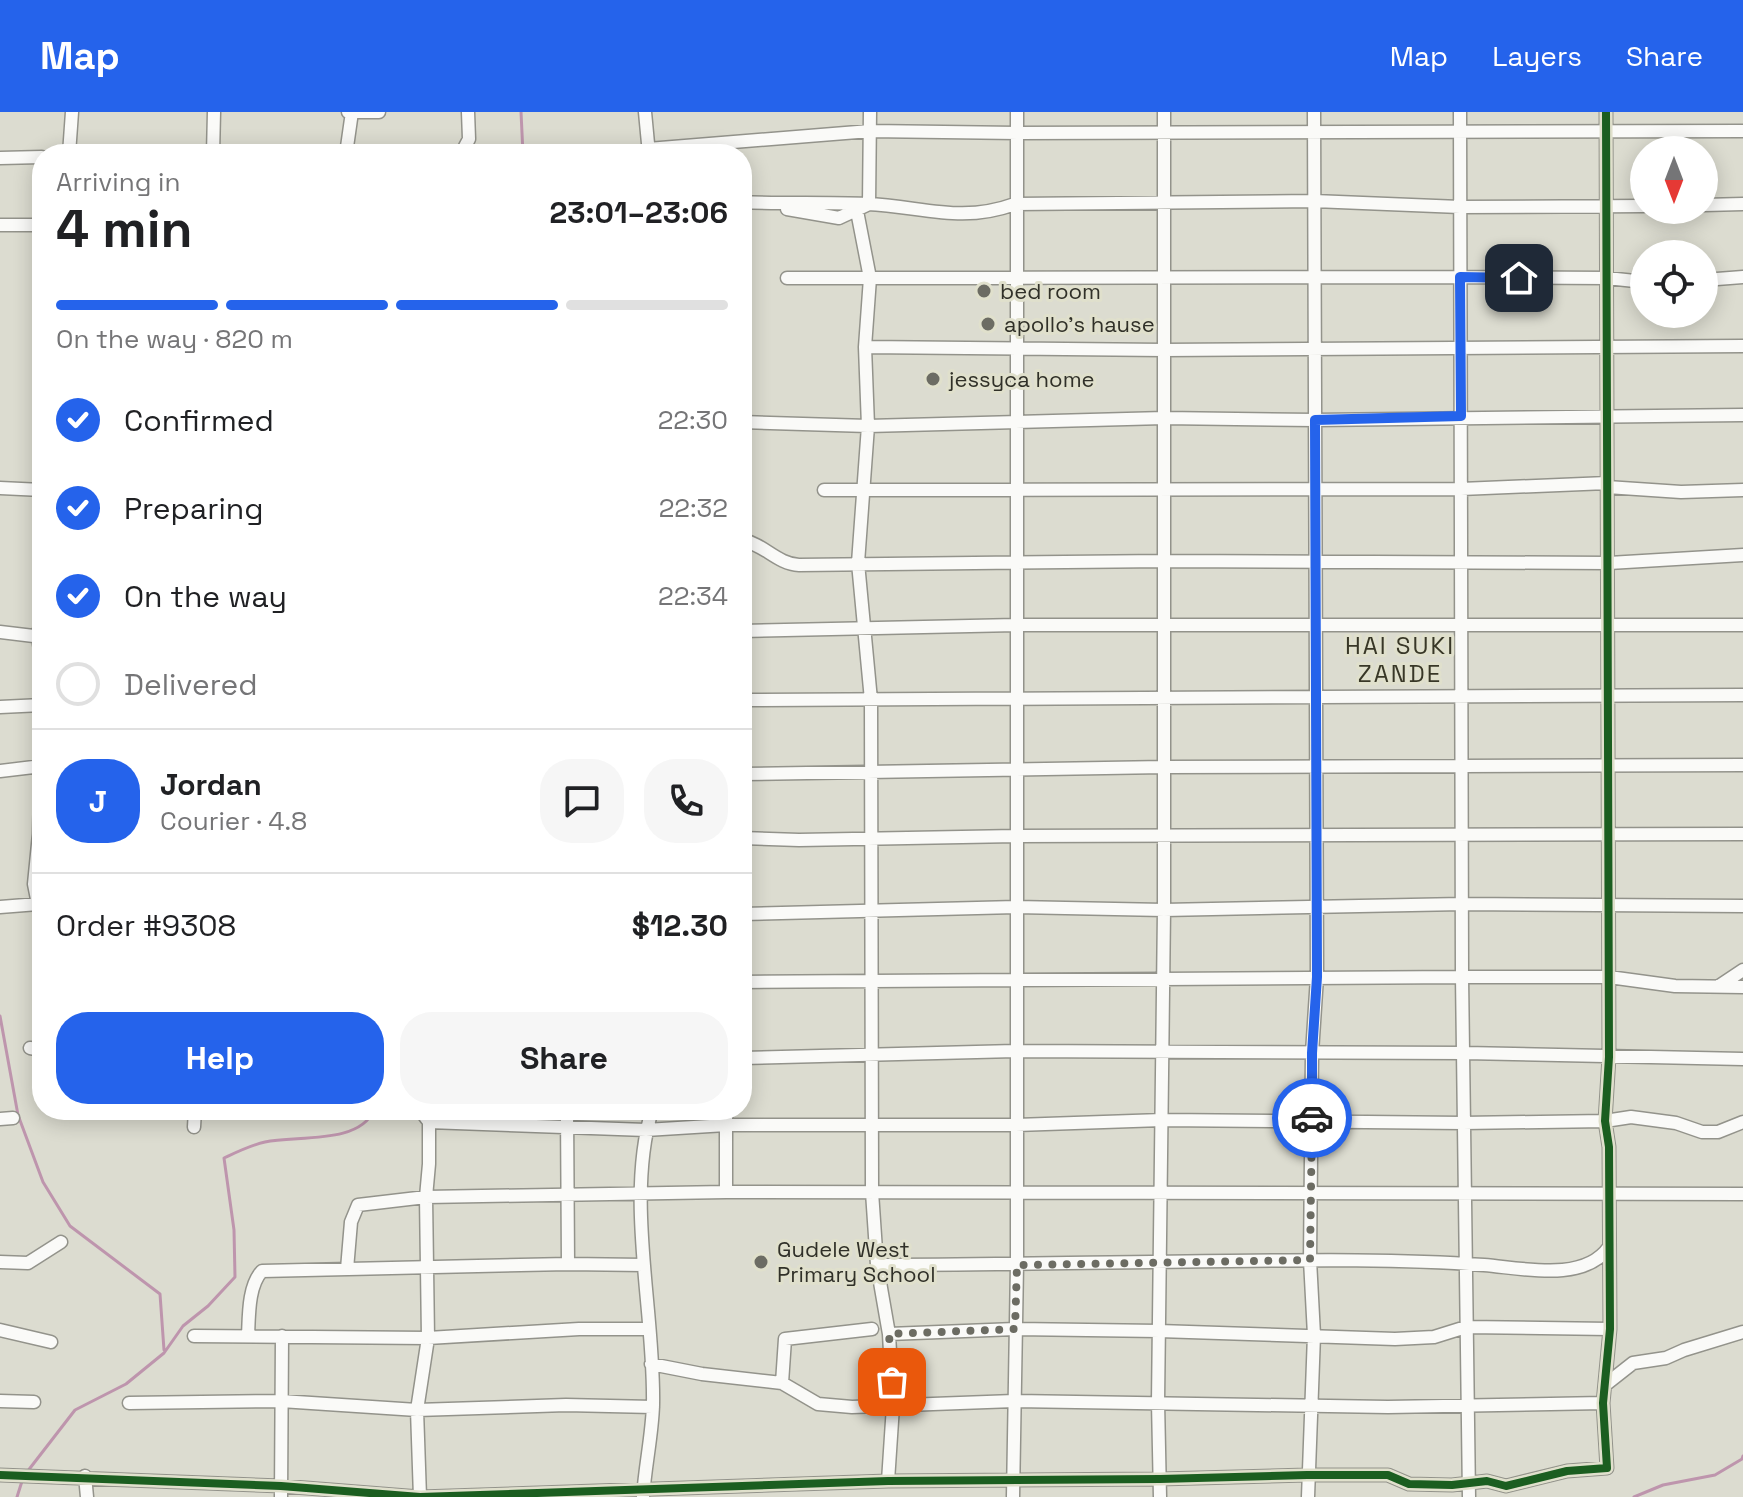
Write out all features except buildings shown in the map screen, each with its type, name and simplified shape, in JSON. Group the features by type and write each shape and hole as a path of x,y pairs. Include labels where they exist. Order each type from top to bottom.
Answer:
{"street":[{"path":"70,144 72,112"},
{"path":"213,144 214,112"},
{"path":"347,144 350,112 379,112"},
{"path":"466,144 469,139 468,112"},
{"path":"645,112 648,144"},
{"path":"869,204 870,112"},
{"path":"1013,1497 1017,1265 1017,112"},
{"path":"1160,1497 1158,1402 1164,980 1164,112"},
{"path":"1308,1497 1314,1335 1310,1260 1312,1053 1317,977 1314,112"},
{"path":"1460,112 1462,977 1469,1497"},
{"path":"0,1475 85,1476 248,1491 420,1497 643,1494 888,1481 1307,1475 1388,1475 1409,1484 1487,1481 1506,1486 1567,1471 1607,1468 1603,1403 1610,1329 1609,1147 1605,1121 1609,1057 1606,112"},
{"path":"733,144 870,131 1743,131"},
{"path":"0,158 32,157"},
{"path":"752,203 869,204 977,214 1015,204 1314,201 1460,207 1630,206"},
{"path":"777,204 822,217 839,218 869,204"},
{"path":"1718,205 1743,204"},
{"path":"857,211 870,278 865,347 868,426 858,563 871,700 872,1192 877,1265 889,1334 893,1406 888,1481"},
{"path":"0,225 32,225"},
{"path":"787,278 1460,277 1630,280"},
{"path":"1718,279 1743,277"},
{"path":"865,347 1164,350 1743,346"},
{"path":"752,422 868,426 1164,418 1315,420 1743,415"},
{"path":"824,490 1461,489 1607,485 1681,492 1743,490"},
{"path":"0,488 32,490"},
{"path":"752,543 787,564 1017,561 1609,563 1743,555"},
{"path":"752,631 1016,625 1743,625"},
{"path":"0,632 32,636"},
{"path":"752,700 1743,695"},
{"path":"0,707 32,705"},
{"path":"752,774 1164,767 1743,765"},
{"path":"0,771 32,767"},
{"path":"752,838 1743,834"},
{"path":"752,914 1016,907 1164,910 1462,904 1743,906"},
{"path":"0,907 32,906"},
{"path":"1716,987 1743,970"},
{"path":"752,982 1609,977 1675,986 1743,987"},
{"path":"752,1058 1015,1051 1465,1053 1743,1059"},
{"path":"420,1497 417,1410 428,1338 426,1197 429,1122 646,1130 726,1125 1016,1125 1162,1120 1463,1123 1605,1121 1631,1117 1676,1123 1702,1132 1718,1132 1743,1122"},
{"path":"194,1120 194,1127"},
{"path":"568,1120 568,1264"},
{"path":"643,1494 653,1407 642,1193 649,1120"},
{"path":"726,1120 726,1192"},
{"path":"347,1269 351,1222 358,1205 426,1197 726,1192 1743,1194"},
{"path":"0,1262 28,1263 61,1242"},
{"path":"877,1265 1310,1260 1555,1270 1592,1264 1603,1257 1609,1247"},
{"path":"248,1336 253,1293 258,1273 262,1271 426,1266 644,1265"},
{"path":"889,1334 1015,1329 1395,1339 1434,1337 1466,1327 1610,1329"},
{"path":"194,1336 428,1338 579,1329 648,1329"},
{"path":"782,1383 785,1339 872,1329"},
{"path":"0,1330 51,1342"},
{"path":"1605,1385 1633,1363 1666,1358 1743,1332"},
{"path":"281,1491 282,1336"},
{"path":"651,1364 702,1374 782,1383 818,1404 852,1407 1014,1401 1388,1407 1469,1403 1603,1403"},
{"path":"0,1401 34,1402"},
{"path":"129,1403 281,1401 417,1410 566,1405 653,1407"},
{"path":"85,1476 87,1497"},
{"path":"848,1497 849,1482"}],"waterway":[{"path":"521,112 523,144"},
{"path":"0,1016 18,1115 43,1182 70,1226 160,1294 164,1350"},
{"path":"27,1472 75,1410 126,1384 164,1353 183,1326 208,1306 235,1277 234,1230 224,1158 265,1142 341,1134 367,1120"},
{"path":"1634,1497 1663,1485 1715,1475 1743,1456"},
{"path":"17,1497 23,1478"}],"cycle path":[{"path":"0,1475 281,1486 420,1497 888,1481 1307,1475 1388,1475 1409,1484 1452,1485 1487,1481 1506,1486 1567,1471 1607,1468 1603,1403 1610,1329 1609,1147 1605,1121 1609,1057 1606,112"}],"way so far":[{"path":"892,1382 889,1334 1015,1329 1017,1265 1310,1260 1312,1118"}],"place":[{"name":"bed room","path":"984,291"},
{"name":"apollo's hause","path":"988,324"},
{"name":"jessyca home","path":"933,379"},
{"name":"Gudele West Primary School","path":"761,1262"}],"district":[{"name":"HAI SUKI ZANDE","path":"1400,660"}],"route":[{"path":"1312,1118 1317,977 1315,420 1461,416 1460,277 1519,278"}]}
